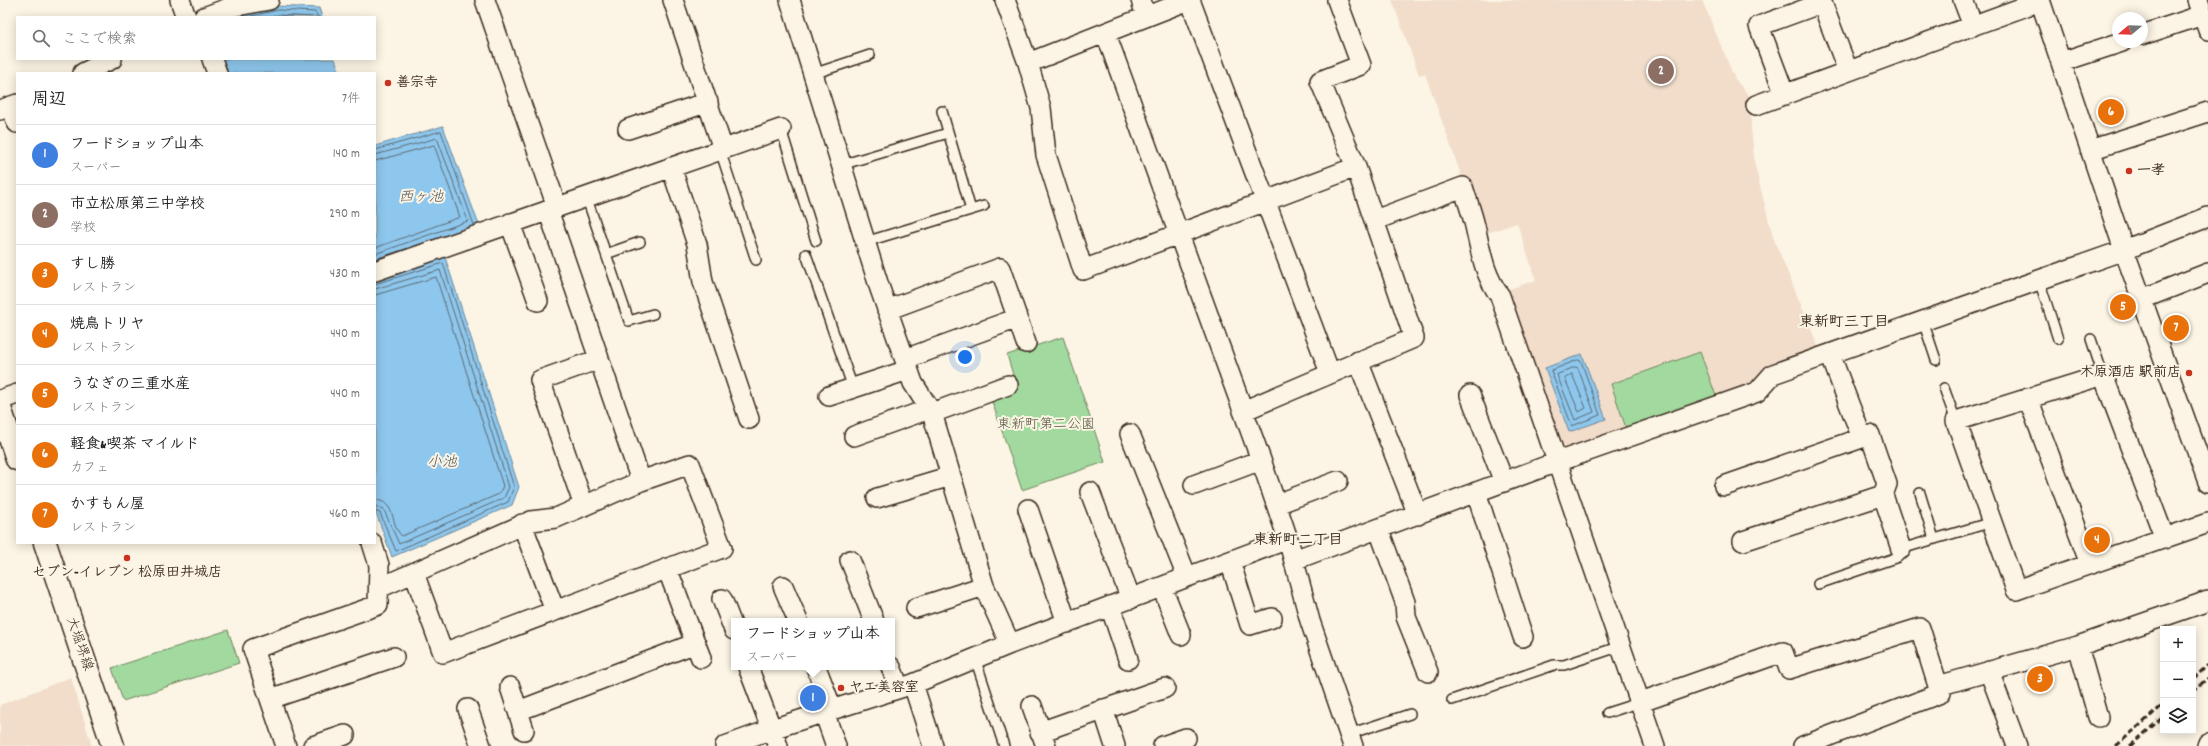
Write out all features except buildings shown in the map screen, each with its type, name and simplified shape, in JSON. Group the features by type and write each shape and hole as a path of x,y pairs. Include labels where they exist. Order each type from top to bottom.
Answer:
{"main road":[{"path":"0,408 16,456"},
{"name":"大堀堺線","path":"45,544 113,746"}],"street":[{"path":"180,0 186,16"},
{"path":"207,16 231,7 269,0"},
{"path":"485,0 599,359 641,481"},
{"path":"673,0 708,102 721,149"},
{"path":"790,0 887,310 913,384 931,411 984,586 1010,644"},
{"path":"1005,0 1028,63 1041,108 1046,155 1083,270 1356,167"},
{"path":"1028,63 1106,34 1144,9 1189,0 1264,202 1330,373"},
{"path":"1243,411 1414,338 1356,167 1320,81 1361,65 1337,0"},
{"path":"1963,0 1973,26"},
{"path":"1756,105 2040,0 2124,250 2207,475"},
{"path":"1785,95 1759,26 1826,1 1848,71"},
{"path":"2148,33 2203,15"},
{"path":"1106,34 1277,504 1310,621 1351,740"},
{"path":"2061,62 2112,45"},
{"path":"85,72 110,60"},
{"path":"212,60 217,72"},
{"path":"628,130 708,102"},
{"path":"2090,150 2208,112"},
{"path":"376,271 781,129"},
{"path":"671,167 697,244 703,282 749,418"},
{"path":"1375,220 1464,187 1475,226 1479,250 1490,283 1500,296 1655,746"},
{"path":"1294,560 1379,530 1557,462 1757,392 1773,374 2124,250 2208,217"},
{"path":"510,223 538,301"},
{"path":"887,310 1000,268 1026,343"},
{"path":"2142,299 2208,273"},
{"path":"829,396 853,388 906,364 1018,318"},
{"path":"1830,354 1862,438"},
{"path":"584,506 540,380 599,359"},
{"path":"1358,361 1418,515"},
{"path":"2165,539 2103,375 1956,421 2016,590 2165,539 2208,523"},
{"path":"854,436 1008,385"},
{"path":"0,400 16,394"},
{"path":"1470,395 1504,482"},
{"path":"2028,398 2090,564"},
{"path":"1130,434 1187,577"},
{"path":"1724,486 1870,435 1887,484 1883,495 1901,549"},
{"path":"1194,485 1261,460"},
{"path":"379,588 522,524 531,521 556,518 641,481 690,464 722,548 444,653 414,573"},
{"path":"877,498 951,476"},
{"path":"1277,504 1338,481"},
{"path":"1090,492 1131,599"},
{"path":"1476,492 1523,637"},
{"path":"1743,541 1883,495"},
{"path":"1028,510 1067,623"},
{"path":"522,524 555,611"},
{"path":"1379,530 1405,602 1406,617 1428,672"},
{"path":"725,746 775,737 828,710 906,686 1010,644 1288,540"},
{"path":"286,746 253,649 378,605 379,565 372,544"},
{"path":"850,560 873,618"},
{"path":"1230,561 1250,625 1272,618"},
{"path":"518,711 698,650 667,568"},
{"path":"782,586 797,618"},
{"path":"916,608 984,586"},
{"path":"1162,587 1181,636"},
{"path":"722,599 731,622"},
{"path":"1938,686 2078,646 2208,601"},
{"path":"1110,606 1128,659"},
{"path":"1641,702 1783,652 1789,669 1920,628 1941,693 1803,746"},
{"path":"2078,646 2098,717"},
{"path":"270,699 394,658"},
{"path":"749,670 775,737"},
{"path":"817,670 836,746"},
{"path":"893,670 906,686 933,746"},
{"path":"1989,671 2017,746"},
{"path":"510,687 524,730"},
{"path":"1032,706 1043,739 1103,709 1165,688"},
{"path":"468,709 481,746"},
{"path":"1103,709 1115,746"},
{"path":"313,746 345,735"},
{"path":"1163,746 1186,738"},
{"path":"2207,746 2208,742"}],"lane":[{"path":"813,74 870,55"},
{"path":"942,111 971,210"},
{"path":"781,129 816,241"},
{"path":"841,165 948,133"},
{"path":"721,149 756,260"},
{"path":"586,196 629,321 653,314"},
{"path":"865,242 984,206"},
{"path":"606,254 640,242"},
{"path":"806,254 853,388"},
{"path":"2039,280 2058,339"},
{"path":"1923,321 1936,360"},
{"path":"2091,339 2103,375"},
{"path":"1944,388 1956,421"},
{"path":"1920,493 1934,539"},
{"path":"1818,584 1898,557 1901,549 1992,522"},
{"path":"1452,700 1554,665 1564,665 1621,646"},
{"path":"975,658 1004,746"},
{"path":"1607,713 1641,702"},
{"path":"1351,740 1410,714"}],"shaded area":[{"path":"1392,0 1702,0 1735,79 1751,98 1751,128 1755,166 1773,237 1820,351 1769,369 1741,391 1560,452 1503,291 1536,280 1517,223 1487,233 1470,182 1464,183 1425,74 1419,75"},
{"path":"71,677 92,746 0,746 0,705"}],"green space":[{"name":"東新町第二公園","path":"1063,337 1105,462 1022,490 987,387 1014,378 1007,355"},
{"path":"1700,352 1716,396 1626,428 1611,384"},
{"path":"228,630 239,663 123,701 112,668"}],"water":[{"path":"277,6 319,8 322,16 232,16"},
{"path":"220,60 335,60 340,72 224,72"},
{"name":"西ヶ池","path":"443,126 480,228 376,263 376,146"},
{"name":"小池","path":"445,257 519,487 512,505 392,557 376,513 376,280"},
{"path":"1582,354 1606,419 1569,432 1545,368"}],"railway":[{"path":"2196,676 2208,665"},
{"path":"2196,688 2208,678"},
{"path":"2116,746 2160,708"},
{"path":"2130,746 2160,720"}],"place":[{"name":"市立松原第三中学校","path":"1661,71"},
{"name":"善宗寺","path":"388,83"},
{"name":"軽食&喫茶 マイルド","path":"2111,112"},
{"name":"一孝","path":"2129,171"},
{"name":"うなぎの三重水産","path":"2123,307"},
{"name":"かすもん屋","path":"2176,328"},
{"name":"木原酒店 駅前店","path":"2189,373"},
{"name":"焼鳥トリヤ","path":"2097,540"},
{"name":"セブン-イレブン 松原田井城店","path":"127,558"},
{"name":"すし勝","path":"2040,679"},
{"name":"ヤエ美容室","path":"841,688"},
{"name":"フードショップ山本","path":"813,698"}],"district":[{"name":"東新町三丁目","path":"1844,323"},
{"name":"東新町二丁目","path":"1298,541"}]}
